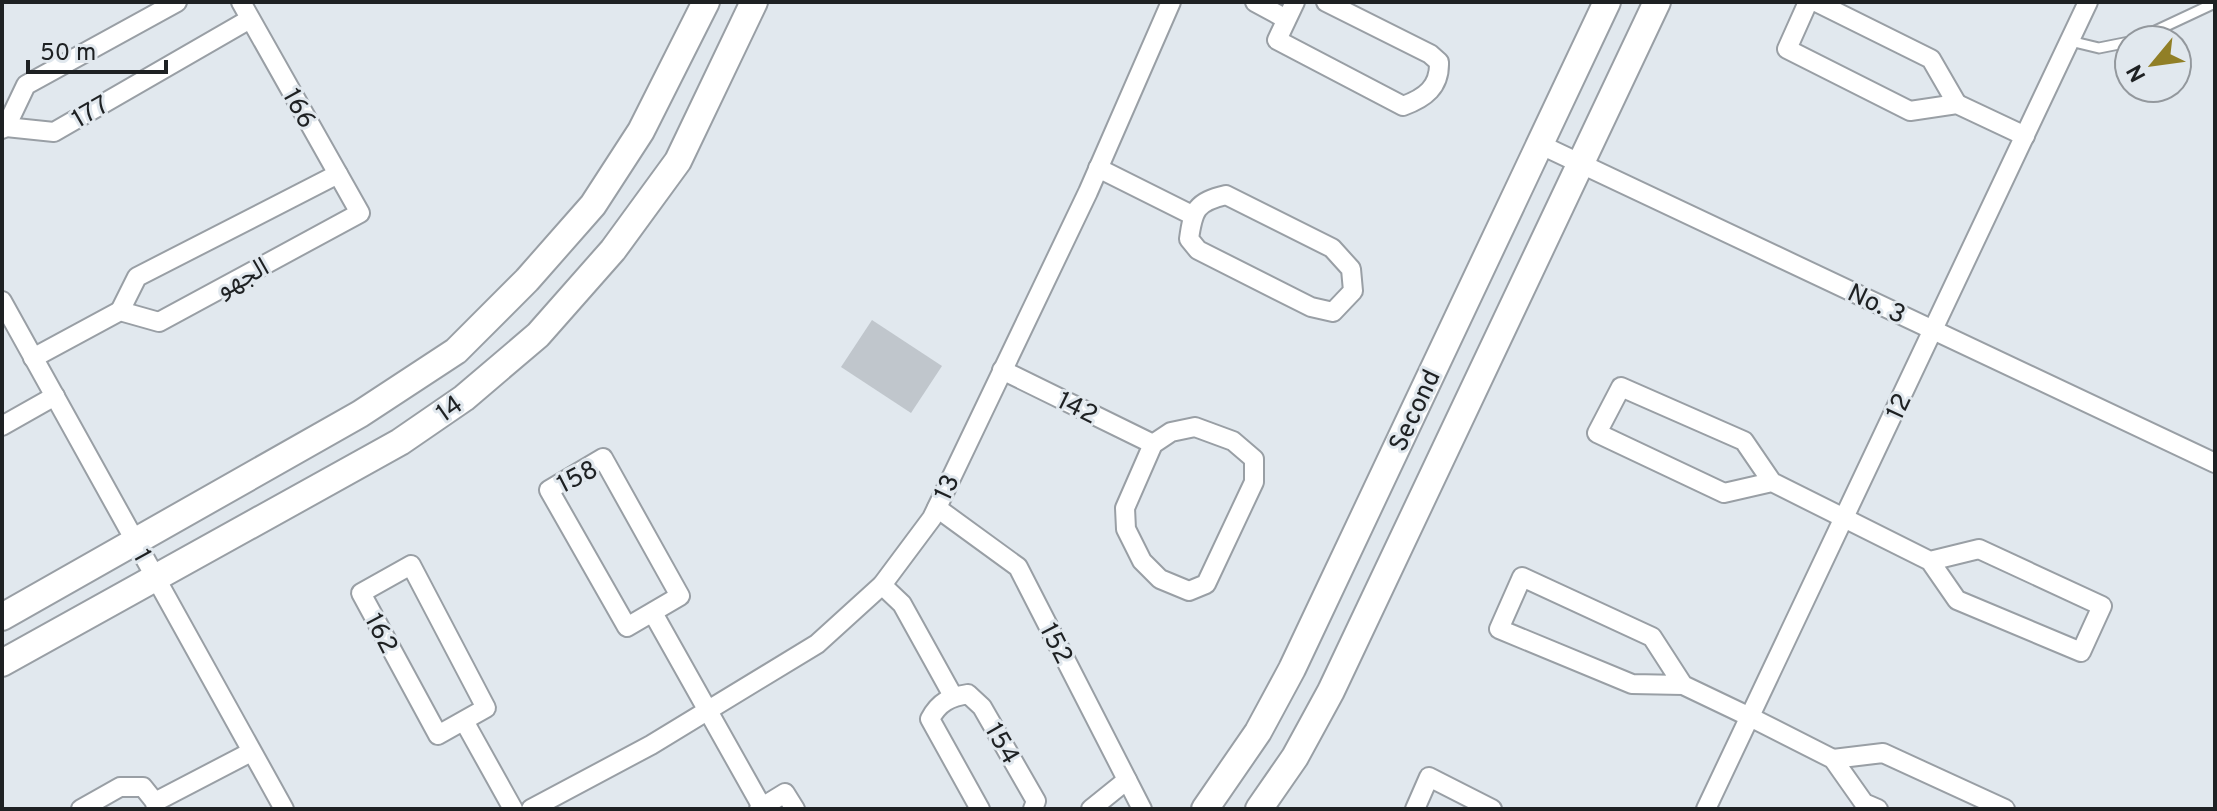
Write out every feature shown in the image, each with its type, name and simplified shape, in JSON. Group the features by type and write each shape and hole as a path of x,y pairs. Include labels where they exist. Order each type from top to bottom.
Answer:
{"street":[{"name":"177","path":"177,2 26,85 4,128 54,132 250,19"},
{"name":"166","path":"241,2 360,213"},
{"name":"14","path":"2,617 360,414 456,351 527,280 593,205 641,131 706,2"},
{"name":"14","path":"2,663 400,442 464,398 538,335 613,250 678,161 754,2"},
{"name":"13","path":"531,809 651,745 817,644 882,585 937,508 1098,168 1171,2"},
{"path":"1255,2 1291,10 1277,40 1403,106 1420,100 1433,89 1440,74 1439,62 1430,54 1326,2"},
{"name":"Second","path":"1205,809 1258,732 1292,669 1607,2"},
{"name":"Second","path":"1259,809 1295,757 1331,691 1657,2"},
{"path":"1808,2 1787,49 1910,111 1957,104 2025,136"},
{"path":"1816,2 1931,59 1957,104"},
{"name":"12","path":"1706,809 2088,2"},
{"name":"No. 3","path":"1539,144 2215,463"},
{"path":"1098,168 1192,215"},
{"name":"الجهو","path":"338,174 137,277 120,311 159,322 360,213"},
{"path":"1226,195 1332,248 1351,269 1353,291 1333,312 1311,307 1198,250 1189,239 1192,215 1206,200 1226,195"},
{"name":"1","path":"2,301 284,809"},
{"path":"33,358 120,311"},
{"name":"142","path":"1002,370 1153,444"},
{"path":"1772,482 1724,493 1597,433 1621,387 1744,441 1772,482 1930,561 1957,600 2081,652 2102,606 1979,549 1930,561"},
{"path":"2,426 55,396"},
{"path":"1195,427 1233,441 1254,459 1254,482 1215,566 1206,584 1189,591 1160,579 1142,561 1126,529 1125,508 1153,444 1171,432 1195,427"},
{"name":"158","path":"603,458 680,596 653,613 627,627 549,490 603,458"},
{"name":"152","path":"937,508 1018,567 1142,809"},
{"name":"162","path":"411,565 486,708 464,721 438,735 361,593 411,565"},
{"path":"1683,685 1652,637 1522,577 1499,629 1632,684 1683,685 1833,759 1864,803 1878,809"},
{"path":"882,585 902,604 953,696"},
{"path":"653,613 760,808 785,793 795,809"},
{"name":"154","path":"980,809 930,719 937,706 953,696 968,694 982,707 1036,801 1033,809"},
{"path":"464,721 513,809"},
{"path":"81,809 120,787 143,787 156,806 251,752"},
{"path":"1833,759 1883,753 2005,809"},
{"path":"1415,809 1429,777 1492,809"},
{"path":"1091,809 1127,780"}],"lane":[{"path":"2170,24 2215,3"},
{"path":"2070,41 2099,48 2113,45"}],"building":[{"path":"872,320 942,366 911,413 841,367"}]}
